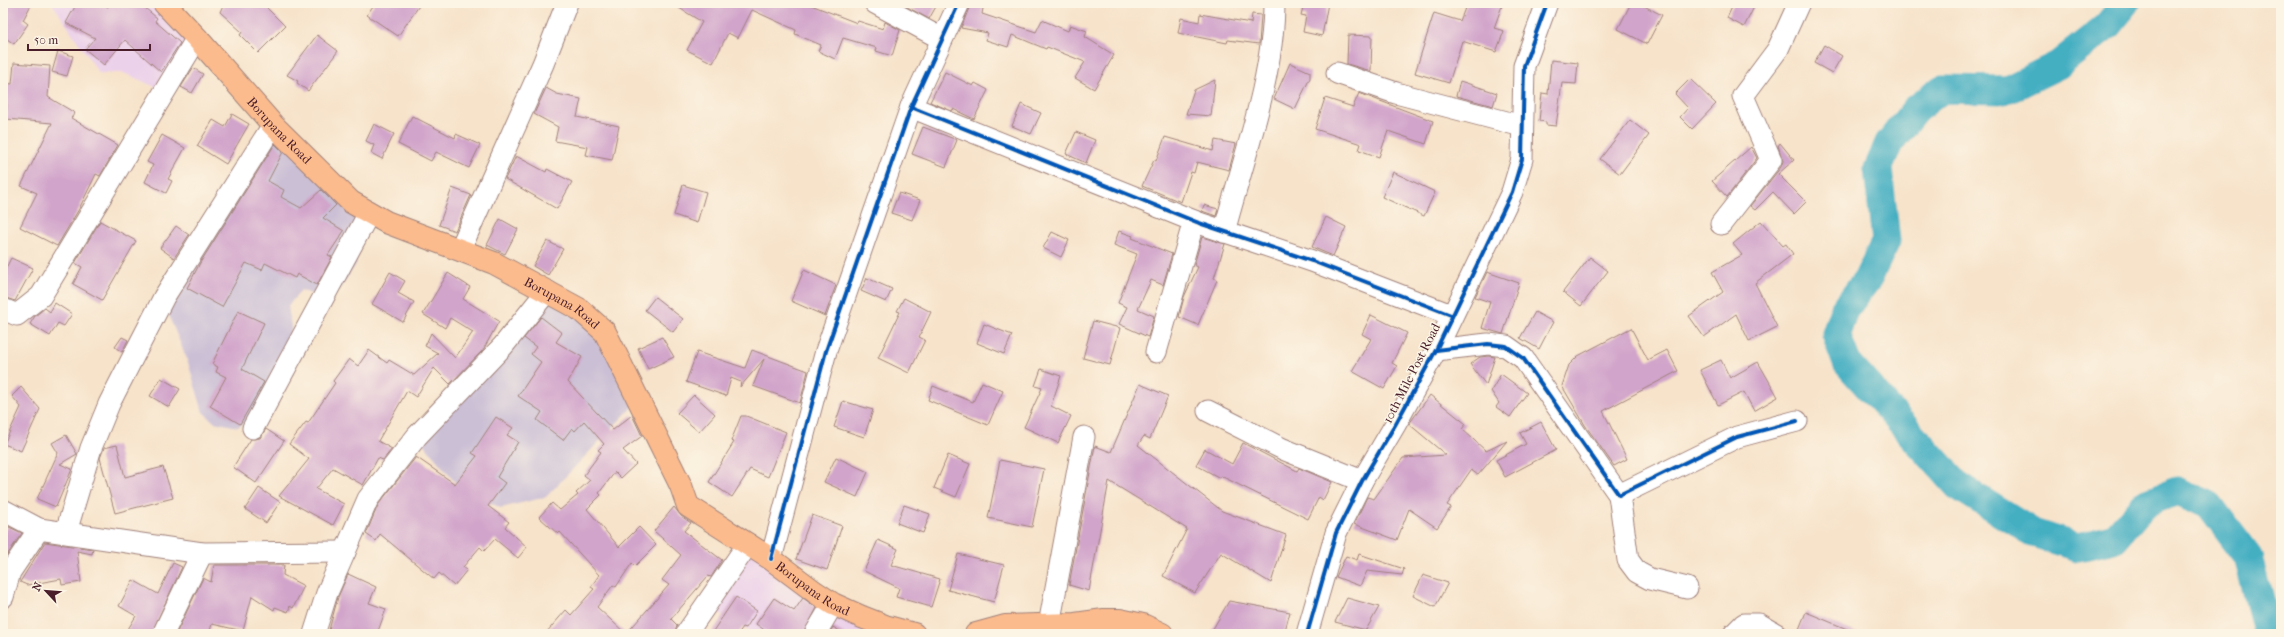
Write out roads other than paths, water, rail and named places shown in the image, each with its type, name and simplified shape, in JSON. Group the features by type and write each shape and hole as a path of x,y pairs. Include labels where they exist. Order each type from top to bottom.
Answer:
{"main road":[{"name":"Borupana Road","path":"164,3 273,124 351,202 386,222 494,263 578,309 605,332 681,486 688,506 771,559 833,604 885,626 914,634"},
{"path":"976,634 1005,626 1049,624 1073,629 1120,620 1143,625 1162,634"}],"street":[{"path":"460,250 543,64 567,3"},
{"path":"875,3 942,39"},
{"path":"771,559 826,352 911,107 958,3"},
{"path":"1224,232 1259,102 1274,29 1274,3"},
{"name":"10th Mile Post Road","path":"1306,634 1336,533 1362,481 1396,425 1436,350 1451,315 1512,192 1522,159 1524,66 1547,3"},
{"path":"1721,224 1771,160 1744,96 1778,49 1799,3"},
{"path":"3,309 17,315 41,296 197,38"},
{"path":"1337,73 1396,93 1522,126"},
{"path":"911,107 1194,221 1312,261 1451,315"},
{"path":"66,532 91,448 109,404 164,297 273,124"},
{"path":"253,428 369,213"},
{"path":"1156,352 1194,221"},
{"path":"314,634 327,593 368,499 417,436 503,346 547,291"},
{"path":"1436,350 1488,344 1506,346 1523,358 1619,495 1628,560 1637,572 1650,579 1687,588"},
{"path":"1208,411 1282,449 1362,481"},
{"path":"1619,495 1737,438 1797,421"},
{"path":"1049,624 1084,437"},
{"path":"3,510 39,529 202,553 345,552"},
{"path":"3,597 10,572 39,529"},
{"path":"686,634 748,544"},
{"path":"163,634 202,553"},
{"path":"815,634 833,604"},
{"path":"1734,634 1744,624 1759,624 1776,634"}],"waterway":[{"path":"2126,3 2107,26 2058,65 2007,90 1942,89 1915,110 1889,143 1878,169 1886,241 1867,280 1844,310 1836,334 1847,363 1958,486 2033,533 2078,547 2114,539 2145,503 2177,491 2209,505 2248,557 2268,634"}]}
